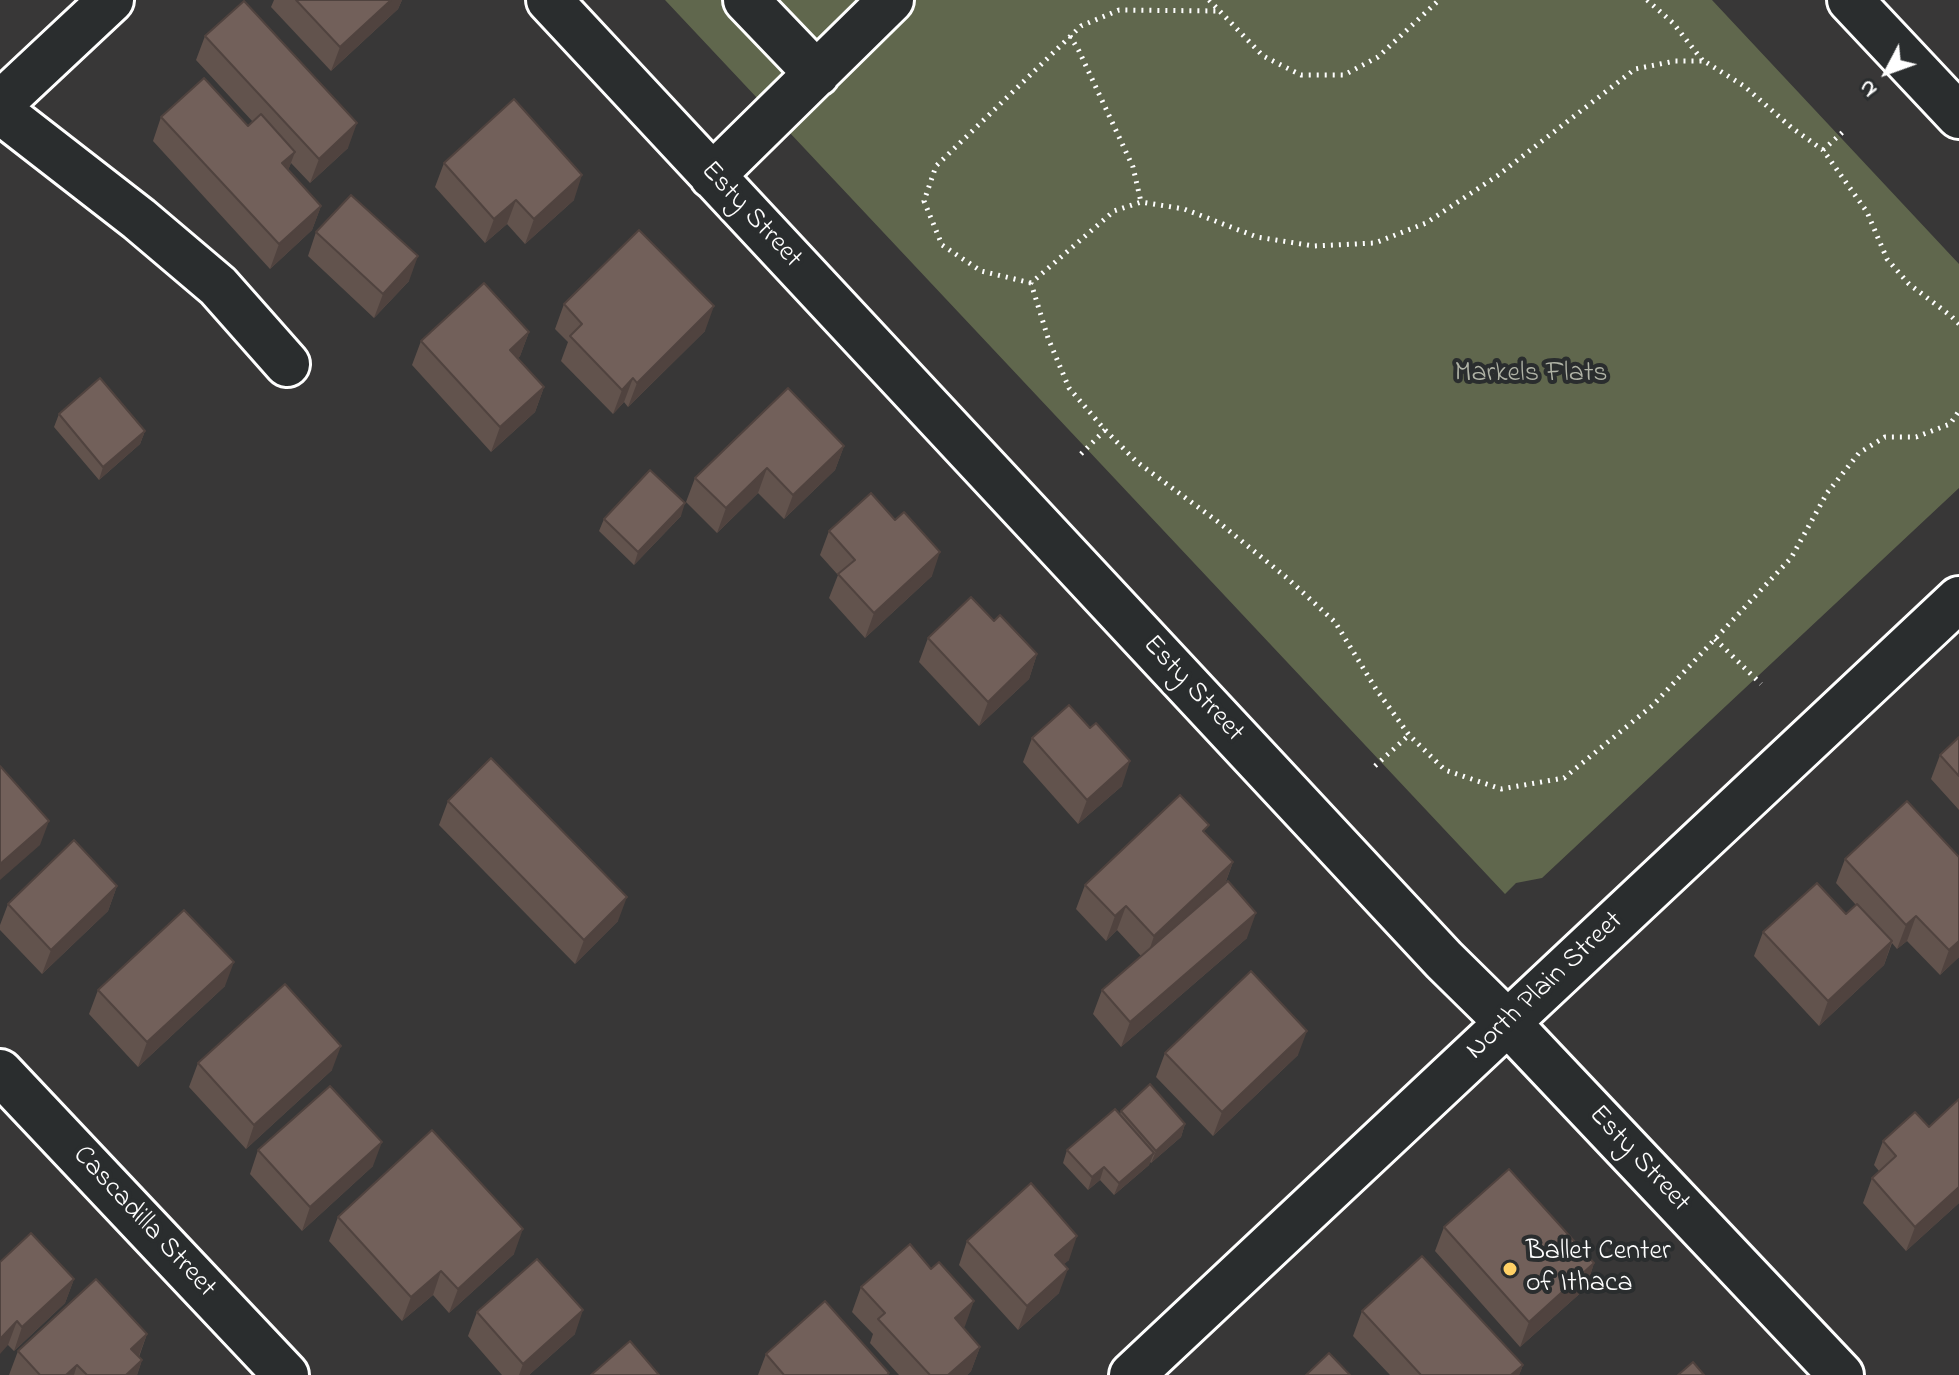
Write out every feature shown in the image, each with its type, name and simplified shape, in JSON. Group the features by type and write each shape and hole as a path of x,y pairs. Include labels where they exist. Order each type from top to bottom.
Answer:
{"street":[{"path":"0,104 111,0"},
{"name":"Esty Street","path":"549,0 1433,949 1508,1023 1841,1375"},
{"path":"746,0 817,74"},
{"path":"712,176 891,0"},
{"path":"1850,0 1959,116"},
{"path":"0,111 139,219 218,286 287,364"},
{"name":"North Plain Street","path":"1132,1375 1959,599"},
{"name":"Cascadilla Street","path":"0,1072 286,1375"}],"path":[{"path":"1209,0 1263,56 1301,75 1344,75 1378,57 1439,0"},
{"path":"1647,0 1673,23 1704,61 1744,86 1792,128 1823,150 1867,212 1887,259 1909,284 1959,324"},
{"path":"1031,283 981,271 942,245 924,201 936,166 1081,26 1119,10 1219,11"},
{"path":"1070,36 1133,167 1141,202"},
{"path":"1031,283 1114,211 1141,202 1184,209 1257,237 1285,242 1314,246 1375,243 1426,223 1497,176 1635,69 1675,61 1704,61"},
{"path":"1823,150 1845,130"},
{"path":"1031,283 1048,338 1069,388 1105,430 1137,462 1217,521 1335,622 1376,689 1409,735 1445,770 1501,789 1564,778 1653,705 1791,558 1827,493 1859,453 1885,437 1916,437 1950,424 1959,411"},
{"path":"1081,454 1105,430"},
{"path":"1715,639 1761,684"},
{"path":"1375,766 1409,735"}],"green space":[{"name":"Markels Flats","path":"665,0 1712,0 1959,264 1959,488 1542,878 1516,883 1505,894"}],"building":[{"path":"296,0 391,0 340,47"},
{"path":"244,1 357,123 319,159 205,36"},
{"path":"204,78 248,126 261,114 295,152 282,163 321,206 279,244 161,117"},
{"path":"514,99 582,175 534,219 516,200 494,219 444,163"},
{"path":"351,195 418,256 383,294 316,232"},
{"path":"639,230 714,306 637,383 633,378 622,390 570,336 582,324 564,304"},
{"path":"484,283 529,332 510,350 544,387 500,427 421,341"},
{"path":"100,378 145,431 103,467 59,414"},
{"path":"788,388 844,446 793,495 767,468 726,508 695,478"},
{"path":"650,470 685,503 638,552 604,519"},
{"path":"871,493 895,520 904,512 940,552 874,613 838,574 855,560 829,531"},
{"path":"971,597 994,621 1000,615 1037,654 988,702 928,638"},
{"path":"1069,705 1090,728 1096,723 1130,761 1087,800 1032,738"},
{"path":"1959,737 1959,776 1940,755"},
{"path":"491,758 627,897 584,940 448,801"},
{"path":"0,766 49,821 0,864"},
{"path":"1180,795 1209,825 1203,831 1233,862 1154,936 1126,906 1115,916 1085,885"},
{"path":"1907,801 1959,857 1959,941 1949,950 1916,916 1906,925 1845,859"},
{"path":"74,840 117,886 51,950 8,904"},
{"path":"1228,881 1256,913 1130,1022 1102,990"},
{"path":"1817,883 1846,914 1857,904 1892,941 1828,1001 1763,932"},
{"path":"184,910 234,962 147,1042 98,990"},
{"path":"1251,971 1307,1031 1222,1112 1165,1053"},
{"path":"285,984 341,1046 254,1125 198,1063"},
{"path":"1150,1084 1185,1124 1156,1151 1121,1111"},
{"path":"330,1086 382,1142 310,1207 258,1150"},
{"path":"1959,1099 1959,1187 1915,1227 1872,1178 1896,1156 1883,1141 1915,1112 1929,1127"},
{"path":"1115,1109 1154,1153 1119,1183 1104,1167 1092,1177 1067,1150"},
{"path":"432,1130 523,1229 458,1289 441,1271 411,1297 338,1217"},
{"name":"Ballet Center of Ithaca","path":"1509,1169 1594,1263 1529,1322 1444,1227"},
{"path":"1031,1183 1077,1236 1055,1255 1068,1269 1027,1306 967,1241"},
{"path":"31,1233 74,1279 22,1327 17,1321 0,1339 0,1262"},
{"path":"910,1244 931,1269 939,1262 974,1301 955,1318 980,1347 948,1375 930,1375 878,1319 885,1313 861,1287"},
{"path":"1422,1256 1523,1365 1511,1375 1421,1375 1362,1311"},
{"path":"537,1259 583,1310 523,1364 477,1312"},
{"path":"96,1279 147,1334 131,1349 142,1360 126,1375 87,1375 77,1365 66,1375 40,1375 18,1351"},
{"path":"825,1301 889,1373 887,1375 784,1375 766,1354"},
{"path":"630,1341 659,1375 591,1375"},
{"path":"1329,1353 1350,1375 1306,1375"},
{"path":"1693,1362 1704,1375 1678,1375"}],"place":[{"name":"Ballet Center of Ithaca","path":"1510,1269"}]}
